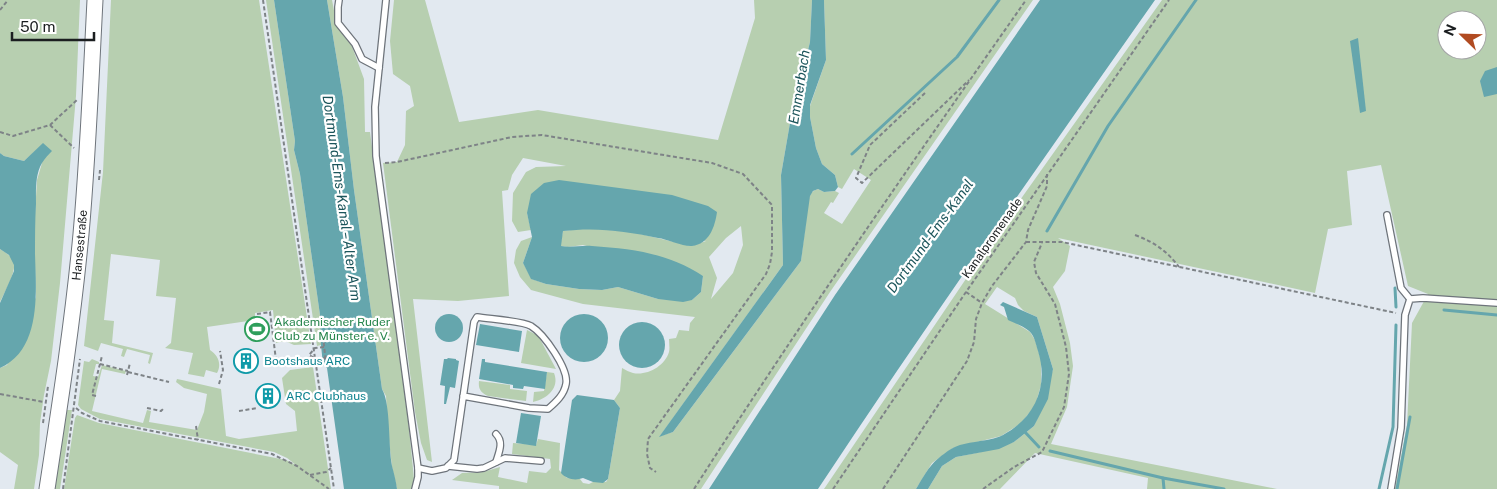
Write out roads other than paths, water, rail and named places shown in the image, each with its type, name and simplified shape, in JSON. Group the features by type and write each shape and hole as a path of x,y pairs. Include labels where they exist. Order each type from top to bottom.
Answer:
{"main road":[{"name":"Hansestraße","path":"47,489 53,403 68,348 82,225 95,0"}],"lane":[{"path":"339,0 338,22 355,44 362,59 379,68"},
{"path":"386,0 376,107 377,164 418,468 415,489"},
{"path":"1387,215 1401,288 1410,299"},
{"path":"1410,299 1423,298 1497,303"},
{"path":"1391,489 1402,428 1405,315 1410,299"},
{"path":"418,468 432,471 446,468 454,460 463,396 474,322 477,317 529,325 541,334 550,346 566,376 566,385 562,396 548,409 529,408 463,396"},
{"path":"496,434 500,438 501,446 496,462"},
{"path":"448,466 478,469 512,458 541,461"}],"water":[{"name":"Dortmund-Ems-Kanal – Alter Arm","path":"274,0 327,0 343,97 382,389 387,405 392,466 397,489 344,489 327,368 323,365 320,335 321,322 300,174 294,150 295,141"},
{"name":"Emmerbach","path":"812,0 824,0 826,60 810,105 810,117 816,148 822,164 835,175 838,187 835,191 824,192 818,189 813,191 810,196 801,261 673,432 659,437 783,265 781,175 790,123 810,42"},
{"name":"Dortmund-Ems-Kanal","path":"1040,0 1155,0 942,304 818,489 709,489 835,295"},
{"path":"1358,38 1366,111 1360,113 1350,41"},
{"path":"1497,67 1497,94 1484,97 1480,81 1485,71"},
{"path":"43,143 52,151 42,163 36,183 36,285 34,318 30,333 23,347 14,359 0,368 0,303 14,271 14,265 9,255 0,249 0,153 4,156 24,161"},
{"path":"559,180 672,195 708,206 717,212 710,234 703,242 692,246 623,232 587,229 563,231 561,246 622,249 650,253 677,262 703,276 701,292 692,300 683,302 658,299 618,287 602,290 579,289 546,284 531,279 523,263 532,237 527,213 531,194 544,183"},
{"path":"1003,302 1037,317 1053,369 1048,399 1034,426 1014,442 999,449 956,457 942,466 928,489 916,489 930,466 944,454 957,446 997,438 1003,435 1024,420 1037,400 1042,377 1041,364 1035,342 1029,331 1008,320 1004,307 1000,305"},
{"path":"449,314 459,318 463,328 459,338 449,342 439,338 435,328 439,318"},
{"path":"584,314 593,316 601,321 606,329 608,338 606,347 601,355 593,360 584,362 575,360 567,355 562,347 560,338 562,329 567,321 575,316"},
{"path":"637,322 647,322 659,328 664,336 664,354 659,362 651,367 637,368 629,365 622,358 619,350 619,340 622,332 629,325"},
{"path":"480,324 522,331 519,352 476,345"},
{"path":"448,358 459,361 455,388 450,387 446,404 444,404 445,386 440,385 444,359"},
{"path":"482,359 485,359 485,362 547,372 545,389 524,386 523,389 513,388 513,385 479,379"},
{"path":"577,395 614,400 620,408 608,479 603,483 583,478 571,479 561,473 572,400"},
{"path":"521,413 541,416 536,446 516,443"}],"waterway":[{"path":"852,154 957,57 999,0"},
{"path":"1047,231 1108,126 1196,0"},
{"path":"1395,288 1396,307"},
{"path":"1444,310 1497,315"},
{"path":"1379,489 1393,427 1396,325"},
{"path":"1397,489 1410,417"},
{"path":"1024,431 1039,447"},
{"path":"1050,451 1163,478 1224,489"},
{"path":"1163,478 1164,489"}],"place":[{"name":"Akademischer Ruder Club zu Münster e. V.","path":"257,329"},
{"name":"Bootshaus ARC","path":"246,361"},
{"name":"ARC Clubhaus","path":"268,396"}]}
